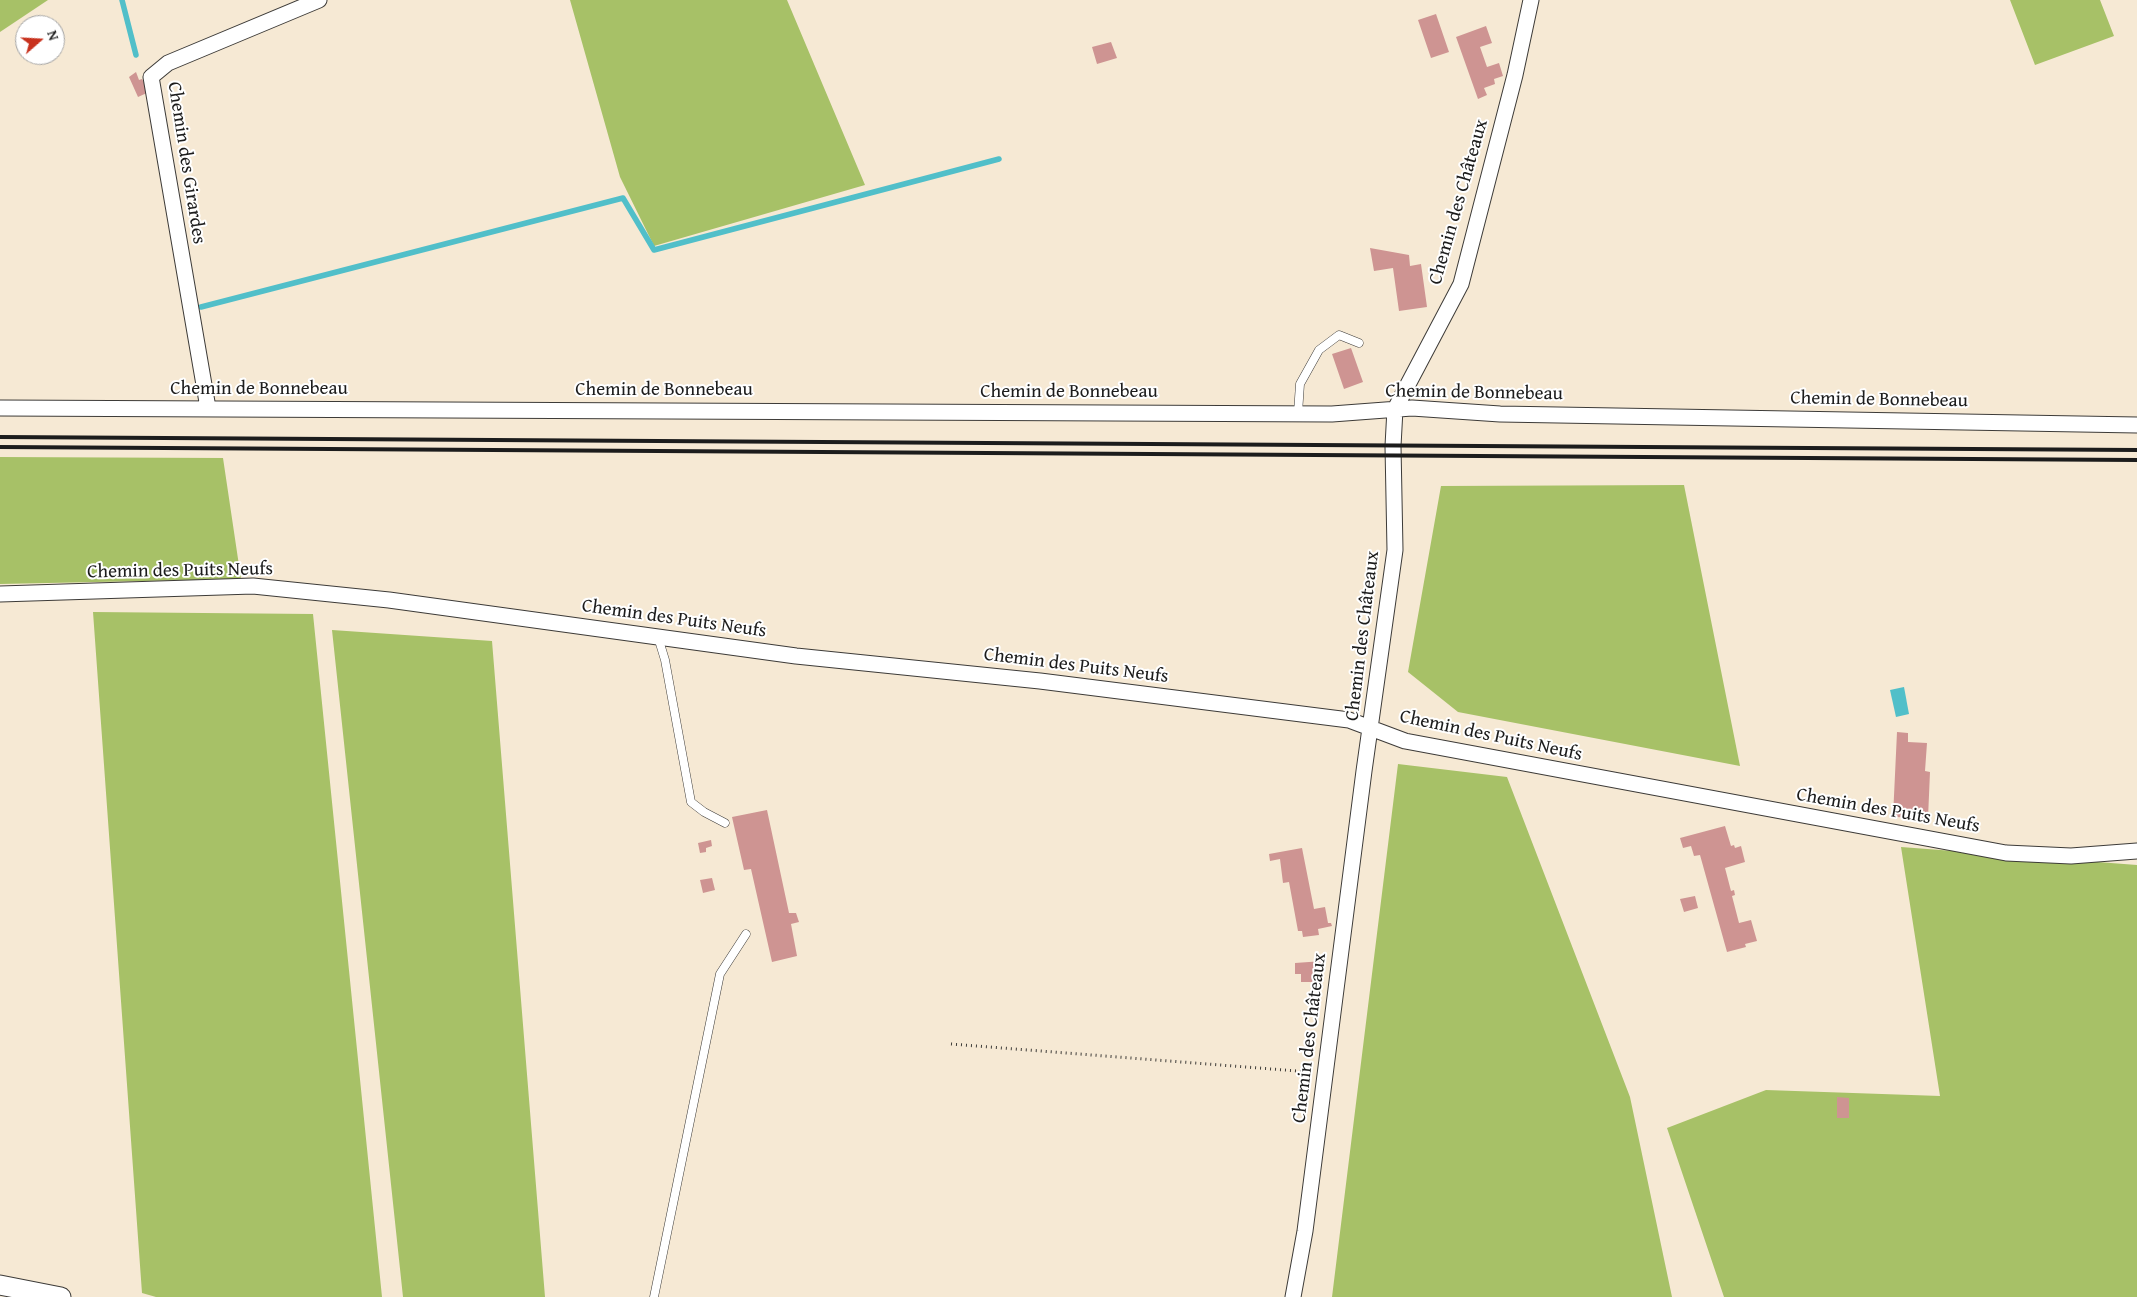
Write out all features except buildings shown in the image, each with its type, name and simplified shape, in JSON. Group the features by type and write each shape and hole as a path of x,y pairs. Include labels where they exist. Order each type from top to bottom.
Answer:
{"street":[{"name":"Chemin des Girardes","path":"208,408 151,78 168,63 319,0"},
{"name":"Chemin des Châteaux","path":"1293,1297 1305,1231 1364,771 1395,550 1393,446 1395,409 1461,284 1515,75 1531,0"},
{"name":"Chemin de Bonnebeau","path":"0,408 1332,414 1412,408 1500,414 2137,425"},
{"name":"Chemin des Puits Neufs","path":"0,594 253,586 389,600 796,656 1040,681 1349,720 1405,742 2006,853 2072,856 2137,851"},
{"path":"0,1285 61,1297"}],"lane":[{"path":"1298,413 1300,384 1319,350 1340,335 1359,343"},
{"path":"658,637 665,660 692,802 704,812 725,823"},
{"path":"654,1297 720,974 746,934"}],"path":[{"path":"951,1044 1325,1073"}],"green space":[{"path":"0,0 48,0 26,15 15,15 15,22 0,32"},
{"path":"570,0 787,0 865,185 654,246 620,177"},
{"path":"2010,0 2100,0 2114,36 2035,65"},
{"path":"0,457 223,458 241,579 0,584"},
{"path":"1684,485 1740,766 1458,712 1408,672 1441,486"},
{"path":"93,612 313,614 382,1297 156,1297 142,1293"},
{"path":"332,630 492,641 545,1297 403,1297"},
{"path":"1398,764 1507,777 1630,1097 1672,1297 1332,1297"},
{"path":"1901,847 2137,865 2137,1297 1724,1297 1667,1128 1766,1090 1940,1096"}],"water":[{"path":"1904,687 1909,714 1896,717 1890,690"}],"waterway":[{"path":"122,0 136,55"},
{"path":"201,307 623,198 654,250 999,159"}],"railway":[{"path":"0,437 2137,450"},
{"path":"0,447 2137,460"}]}
